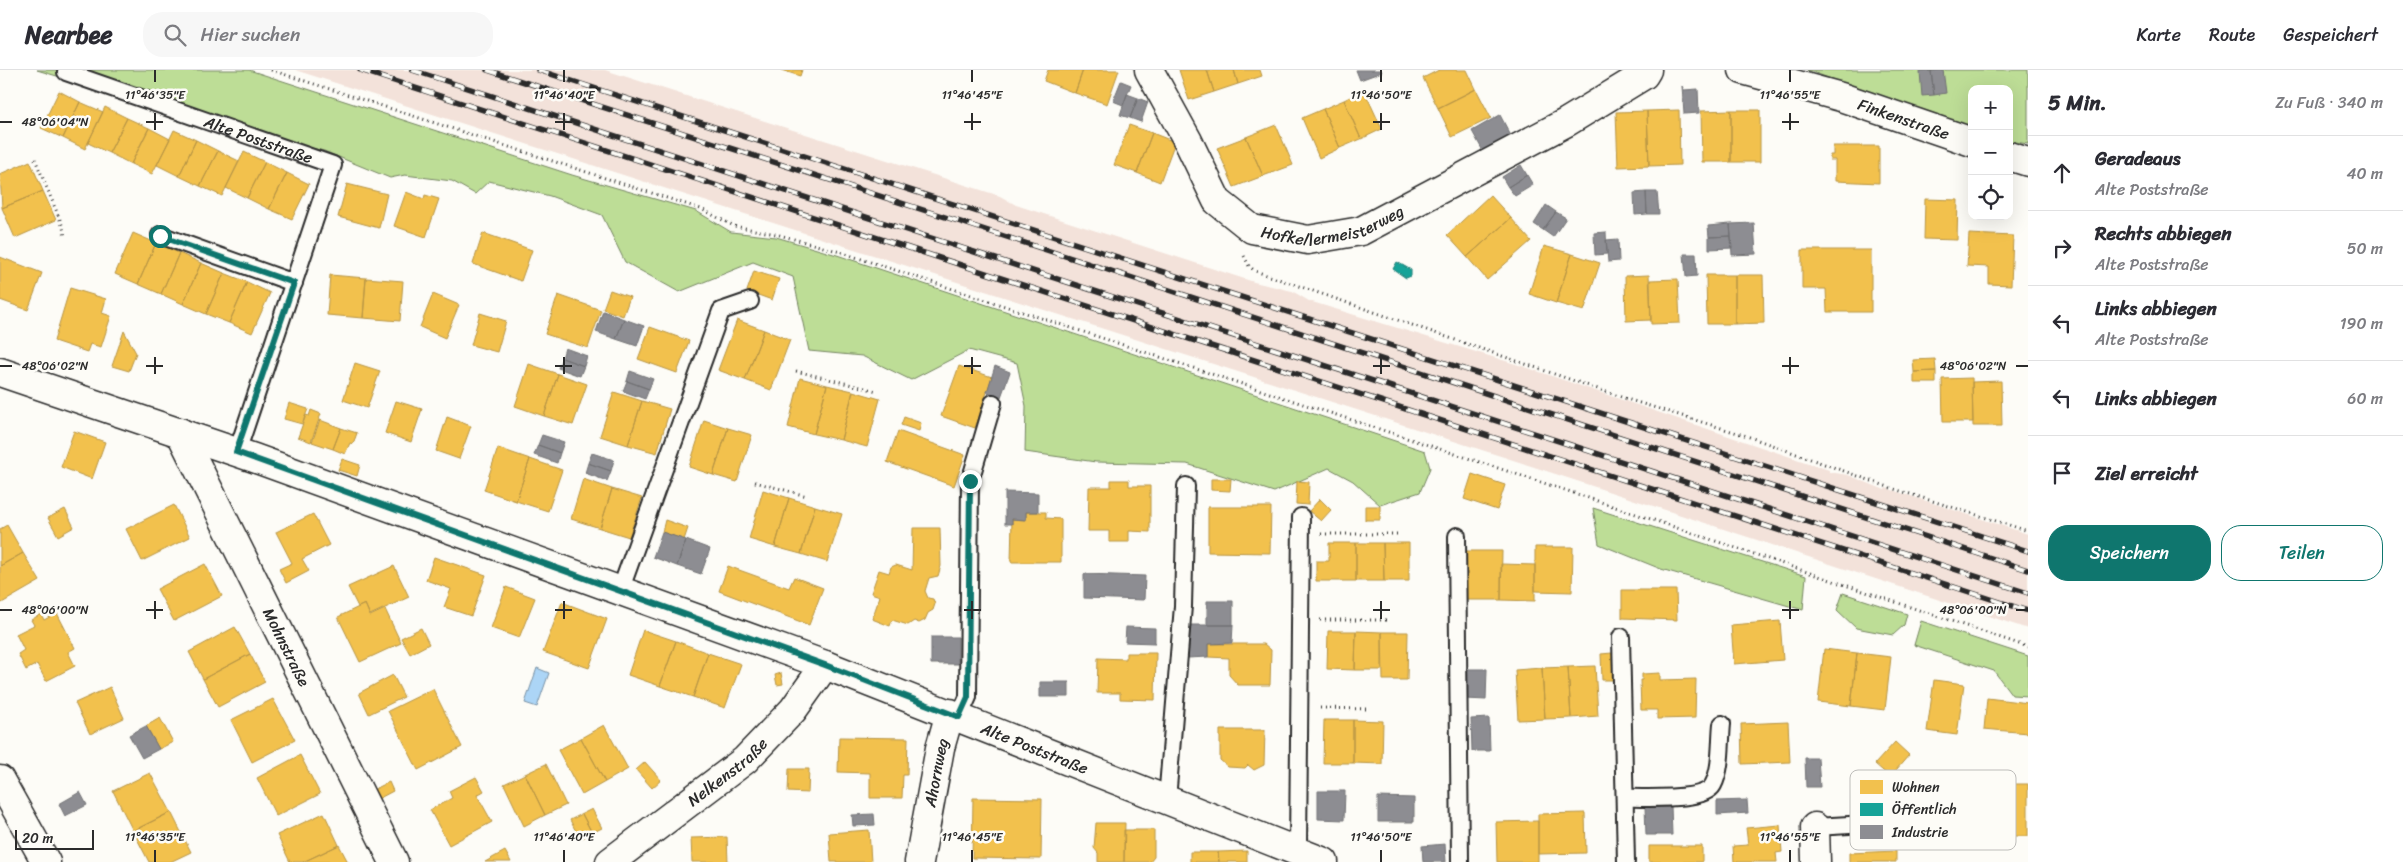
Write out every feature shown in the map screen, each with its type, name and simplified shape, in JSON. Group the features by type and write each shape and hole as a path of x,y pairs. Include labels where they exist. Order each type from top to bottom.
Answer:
{"street":[{"name":"Hofkellermeisterweg","path":"1149,70 1188,141 1217,201 1252,229 1308,240 1361,231 1528,143 1644,75 1647,70"},
{"name":"Finkenstraße","path":"1744,70 1841,97 1968,141"},
{"path":"2013,157 2028,162"},
{"name":"Alte Poststraße","path":"0,372 180,432 825,665 1167,800 1282,851 1324,862"},
{"name":"Mohnstraße","path":"180,432 394,862"},
{"name":"Nelkenstraße","path":"610,862 745,760 793,710 825,665"},
{"name":"Ahornweg","path":"919,862 940,748 954,715"},
{"path":"0,780 46,862"},
{"path":"1815,827 1816,862"}],"lane":[{"name":"Alte Poststraße","path":"66,72 333,165 236,452"},
{"path":"160,236 294,283"},
{"path":"620,591 721,311 750,301"},
{"path":"954,715 968,697 970,481 993,403"},
{"path":"1167,800 1183,606 1186,486"},
{"path":"1282,851 1299,708 1301,517"},
{"path":"1457,536 1460,862"},
{"path":"1621,637 1626,862"},
{"path":"1625,798 1691,796 1709,791 1714,784 1717,772 1722,724"},
{"path":"1815,827 1850,825"}],"path":[{"path":"271,70 700,209 734,226 776,234 834,250 1565,490 2028,647"},
{"path":"35,159 66,237"},
{"path":"1255,272 1630,400 1744,435 1891,488 2028,531"},
{"path":"796,371 877,392"},
{"path":"755,482 807,496"},
{"path":"1300,534 1397,534"},
{"path":"1300,620 1386,620"},
{"path":"1299,708 1368,709"}],"shaded area":[{"path":"295,70 605,70 1000,196 1016,205 1254,282 1292,291 1309,301 1522,366 1829,470 1829,472 1848,475 1885,490 1886,488 2028,534 2028,629 1513,460"}],"green space":[{"path":"37,70 249,70 572,175 696,211 731,232 776,237 837,255 1425,451 1430,468 1420,492 1380,505 1353,481 1329,468 1274,492 1187,464 1096,462 1025,452 1026,406 1017,363 969,350 911,380 862,356 809,351 793,277 753,262 679,292 625,262 602,215 550,196 489,181 475,194 452,181 405,175 390,178 324,151 235,130"},
{"path":"1807,70 2028,70 2028,144 2013,142 2013,85 1968,85 1968,130"},
{"path":"1593,508 1806,576 1803,610 1661,569 1599,544"},
{"path":"1843,593 1907,614 1904,625 1893,635 1856,628 1837,610"},
{"path":"1921,621 2028,656 2028,696 2012,695 1994,671 1914,645"}],"water":[{"path":"537,668 549,673 537,707 525,703"}],"building: Wohnen":[{"path":"781,70 802,70 800,76"},
{"path":"1048,70 1083,70 1075,93 1044,81"},
{"path":"1083,70 1119,70 1107,104 1075,93"},
{"path":"1179,70 1207,70 1214,92 1189,100"},
{"path":"1207,70 1234,70 1238,84 1214,92"},
{"path":"1234,70 1260,70 1262,76 1238,84"},
{"path":"1439,70 1467,70 1476,89 1438,108 1423,78"},
{"path":"1476,89 1491,118 1452,137 1438,108"},
{"path":"1364,90 1382,129 1361,139 1344,100"},
{"path":"59,91 80,102 63,138 41,128"},
{"path":"1344,100 1361,139 1340,148 1323,109"},
{"path":"80,102 103,112 85,149 63,138"},
{"path":"105,107 127,118 109,153 88,143"},
{"path":"1323,109 1340,148 1319,158 1302,118"},
{"path":"1679,110 1680,165 1649,166 1647,111"},
{"path":"1731,110 1731,162 1702,162 1701,111"},
{"path":"1731,110 1760,110 1760,162 1731,162"},
{"path":"1647,111 1649,166 1618,167 1616,112"},
{"path":"127,118 149,128 131,164 109,153"},
{"path":"1129,125 1152,133 1137,173 1114,165"},
{"path":"1276,125 1293,165 1263,176 1246,137"},
{"path":"149,128 170,139 152,174 131,164"},
{"path":"174,130 196,140 179,176 157,165"},
{"path":"1152,133 1175,142 1160,182 1137,173"},
{"path":"1246,137 1263,176 1234,187 1217,148"},
{"path":"196,140 218,151 200,186 179,176"},
{"path":"1833,146 1879,146 1879,183 1835,181 1835,160 1830,160 1830,155 1833,155"},
{"path":"218,151 239,161 222,196 200,186"},
{"path":"244,152 265,162 247,198 226,188"},
{"path":"30,161 43,191 2,208 0,174"},
{"path":"265,162 287,173 269,209 247,198"},
{"path":"287,173 309,184 292,219 269,209"},
{"path":"347,184 387,194 379,228 338,217"},
{"path":"43,191 56,220 15,238 2,208"},
{"path":"406,192 424,199 425,195 439,199 426,237 394,226"},
{"path":"1490,195 1511,218 1467,257 1447,235"},
{"path":"1925,199 1958,200 1957,240 1924,239"},
{"path":"1511,218 1531,241 1487,280 1467,257"},
{"path":"133,233 156,243 138,284 115,274"},
{"path":"483,233 532,250 521,281 473,264"},
{"path":"1969,234 2013,236 2011,285 1989,284 1989,267 1967,266"},
{"path":"156,243 179,253 161,294 138,284"},
{"path":"1544,246 1572,254 1556,303 1529,294"},
{"path":"1802,250 1871,250 1871,312 1827,312 1826,289 1802,289"},
{"path":"179,253 201,263 183,304 161,294"},
{"path":"1572,254 1600,263 1584,311 1556,303"},
{"path":"0,257 42,273 28,310 0,300"},
{"path":"201,263 224,273 206,314 183,304"},
{"path":"754,271 779,279 772,300 747,291"},
{"path":"224,273 247,282 229,323 206,314"},
{"path":"330,275 366,278 363,318 327,315"},
{"path":"1649,275 1651,320 1626,321 1625,276"},
{"path":"1706,275 1735,275 1735,324 1707,324"},
{"path":"1735,275 1763,275 1764,323 1735,324"},
{"path":"366,278 403,281 400,321 363,318"},
{"path":"1678,279 1680,323 1651,324 1650,280"},
{"path":"247,282 270,293 252,333 229,323"},
{"path":"70,288 106,299 102,313 111,316 101,347 90,344 87,352 54,341"},
{"path":"610,290 630,297 623,316 603,309"},
{"path":"433,294 459,305 445,338 420,327"},
{"path":"558,295 601,310 588,348 545,334"},
{"path":"480,313 506,321 497,352 471,345"},
{"path":"737,320 764,330 745,380 718,370"},
{"path":"650,327 689,341 677,373 638,359"},
{"path":"764,330 790,340 771,390 745,380"},
{"path":"124,331 136,353 129,371 112,366"},
{"path":"1935,359 1936,371 1914,372 1913,360"},
{"path":"355,363 380,371 367,408 343,400"},
{"path":"529,364 558,374 544,416 515,406"},
{"path":"959,366 992,377 975,428 941,416"},
{"path":"1936,371 1936,383 1914,383 1914,372"},
{"path":"558,374 587,384 573,425 544,416"},
{"path":"800,378 827,385 814,434 788,427"},
{"path":"1972,378 1973,422 1943,422 1942,379"},
{"path":"2001,381 2002,426 1973,426 1972,382"},
{"path":"827,385 853,391 841,440 814,434"},
{"path":"853,391 880,399 867,447 841,440"},
{"path":"614,392 642,401 628,445 600,436"},
{"path":"396,401 422,409 411,442 385,433"},
{"path":"642,401 670,409 657,453 628,445"},
{"path":"289,403 308,409 302,424 284,419"},
{"path":"311,410 321,414 311,442 298,437 306,415 309,416"},
{"path":"447,417 471,426 459,459 436,451"},
{"path":"904,417 921,423 919,431 901,425"},
{"path":"320,420 341,428 333,449 312,442"},
{"path":"704,420 728,428 713,475 689,467"},
{"path":"341,428 357,433 353,444 350,443 345,454 333,449"},
{"path":"728,428 752,435 737,482 713,475"},
{"path":"74,431 105,442 92,479 61,467"},
{"path":"898,431 965,455 954,486 887,462"},
{"path":"498,448 530,459 516,501 484,490"},
{"path":"342,459 360,465 357,476 338,470"},
{"path":"530,459 562,470 548,511 516,501"},
{"path":"1472,474 1505,485 1497,510 1464,499"},
{"path":"583,479 612,489 600,528 571,519"},
{"path":"1211,479 1231,479 1230,491 1211,490"},
{"path":"1111,480 1129,480 1129,486 1150,486 1150,532 1129,531 1129,542 1109,542 1109,531 1088,531 1089,487 1111,487"},
{"path":"1297,481 1309,482 1308,505 1296,504"},
{"path":"612,489 642,498 629,537 600,528"},
{"path":"763,490 789,498 775,547 749,539"},
{"path":"789,498 815,506 801,554 775,547"},
{"path":"1320,499 1331,510 1321,521 1309,511"},
{"path":"174,505 190,537 142,561 126,529"},
{"path":"815,506 842,514 827,562 801,554"},
{"path":"1365,506 1380,506 1380,520 1365,520"},
{"path":"1208,507 1271,507 1270,553 1208,552"},
{"path":"65,509 74,527 58,536 48,518"},
{"path":"1026,512 1046,512 1046,518 1061,519 1061,562 1011,562 1012,519 1026,520"},
{"path":"313,514 329,545 302,559 309,571 286,583 279,569 292,563 276,532"},
{"path":"665,520 688,528 684,540 662,532"},
{"path":"7,525 23,553 0,566 0,529"},
{"path":"913,528 940,528 941,566 938,576 929,578 925,591 928,598 933,599 935,604 925,620 919,623 914,621 908,625 892,620 890,626 872,619 880,596 871,593 879,570 889,573 891,567 896,565 912,570"},
{"path":"1329,543 1356,543 1356,581 1316,581 1316,561 1329,561"},
{"path":"1356,543 1383,543 1384,581 1356,581"},
{"path":"1383,543 1409,543 1409,581 1384,581"},
{"path":"1535,547 1573,547 1572,592 1535,591"},
{"path":"1466,551 1502,551 1501,600 1465,600"},
{"path":"23,553 40,581 0,604 0,566"},
{"path":"434,557 486,575 471,616 444,607 451,589 426,580"},
{"path":"205,564 222,596 174,621 157,589"},
{"path":"1501,564 1535,565 1535,601 1501,600"},
{"path":"394,566 409,597 370,615 365,604 358,607 348,587"},
{"path":"728,566 789,588 794,577 823,588 809,625 719,591"},
{"path":"506,587 535,598 519,638 491,628"},
{"path":"1622,590 1676,590 1677,620 1622,618"},
{"path":"562,602 607,619 589,668 543,652"},
{"path":"365,604 370,616 385,609 401,643 360,662 338,617"},
{"path":"57,613 75,648 68,652 75,666 46,681 37,664 26,670 18,654 24,650 16,634 34,625 31,620 41,614 44,620"},
{"path":"1780,621 1783,660 1734,664 1731,625"},
{"path":"235,627 250,654 203,679 189,652"},
{"path":"421,628 429,644 410,654 401,638"},
{"path":"643,630 676,641 660,686 628,675"},
{"path":"1328,631 1356,631 1355,670 1327,669"},
{"path":"1356,631 1382,632 1382,670 1355,670"},
{"path":"1382,632 1408,632 1407,680 1383,680"},
{"path":"676,641 708,653 693,697 660,686"},
{"path":"1208,644 1264,644 1271,650 1270,685 1238,685 1229,675 1229,658 1208,657"},
{"path":"1824,649 1857,653 1851,706 1818,702"},
{"path":"708,653 741,664 725,708 693,697"},
{"path":"1126,653 1156,653 1155,700 1120,699 1120,693 1097,693 1098,658 1126,659"},
{"path":"1612,653 1613,680 1602,680 1601,654"},
{"path":"1857,653 1891,657 1885,710 1851,706"},
{"path":"250,654 265,682 218,707 203,679"},
{"path":"1595,666 1598,716 1571,718 1568,667"},
{"path":"1568,667 1571,718 1545,719 1542,668"},
{"path":"1542,668 1545,719 1518,720 1515,670"},
{"path":"781,673 783,684 777,685 775,675"},
{"path":"1660,673 1660,680 1696,679 1695,718 1657,719 1657,710 1641,710 1640,680 1642,680 1642,674"},
{"path":"393,675 404,697 369,714 359,693"},
{"path":"1934,680 1964,684 1957,735 1927,731"},
{"path":"110,687 124,718 90,734 75,703"},
{"path":"433,689 462,747 418,770 388,711"},
{"path":"1987,698 2028,703 2028,733 1984,729"},
{"path":"273,699 295,740 252,762 231,720"},
{"path":"160,718 173,742 159,749 146,726"},
{"path":"1324,720 1353,720 1353,763 1323,763"},
{"path":"1353,720 1383,721 1382,764 1353,763"},
{"path":"1788,722 1790,762 1742,764 1741,724"},
{"path":"604,725 628,769 605,782 581,738"},
{"path":"1220,730 1265,730 1264,765 1254,770 1248,765 1245,768 1228,767 1220,760"},
{"path":"839,737 908,738 907,775 903,775 902,798 870,798 870,773 838,772"},
{"path":"581,738 605,782 582,795 558,750"},
{"path":"1895,742 1909,755 1896,770 1882,770 1875,764"},
{"path":"300,755 320,794 276,816 257,778"},
{"path":"645,762 661,780 652,788 636,770"},
{"path":"546,764 566,805 545,815 525,774"},
{"path":"789,769 809,769 808,793 788,792"},
{"path":"150,773 171,812 133,831 113,791"},
{"path":"525,774 545,815 524,826 504,784"},
{"path":"476,777 484,791 477,795 492,822 449,845 430,810 452,798 449,791"},
{"path":"389,782 393,791 376,800 371,791"},
{"path":"2016,784 2028,784 2028,836 2016,836"},
{"path":"973,798 1042,799 1041,859 972,858"},
{"path":"592,809 602,828 592,833 582,814"},
{"path":"171,812 191,852 170,862 149,862 133,831"},
{"path":"324,813 339,845 303,862 290,862 277,835"},
{"path":"1585,813 1586,853 1538,854 1538,814"},
{"path":"582,814 592,833 580,839 570,820"},
{"path":"1538,821 1538,862 1497,862 1496,822"},
{"path":"1096,823 1125,823 1124,862 1098,862 1098,853 1094,848"},
{"path":"1780,825 1782,852 1776,853 1777,862 1734,862 1733,846 1748,845 1746,828"},
{"path":"869,830 871,862 831,862 829,833"},
{"path":"1124,830 1154,830 1154,857 1150,862 1124,862"},
{"path":"727,837 728,862 692,862 691,838"},
{"path":"339,845 348,862 303,862"},
{"path":"1649,846 1702,846 1702,862 1649,862"},
{"path":"505,851 511,862 485,862"},
{"path":"1247,851 1247,862 1219,862 1218,852"},
{"path":"1896,851 1896,862 1849,862 1849,853"},
{"path":"1190,852 1218,852 1219,862 1190,862"}],"building: Öffentlich":[{"path":"1397,262 1411,270 1411,276 1406,278 1393,269"}],"building: Industrie":[{"path":"1356,70 1381,70 1382,72 1360,80"},
{"path":"1943,70 1946,93 1934,95 1931,71"},
{"path":"1931,71 1934,95 1922,96 1920,72"},
{"path":"1121,81 1131,85 1123,105 1113,101"},
{"path":"1682,86 1684,90 1698,89 1699,113 1684,114"},
{"path":"1127,94 1138,98 1130,118 1120,115"},
{"path":"1138,98 1148,102 1141,122 1130,118"},
{"path":"1500,115 1511,136 1483,151 1472,131"},
{"path":"1521,165 1527,175 1508,187 1502,177"},
{"path":"1527,175 1533,185 1515,196 1508,187"},
{"path":"1646,192 1657,192 1659,214 1647,214"},
{"path":"1646,192 1647,214 1635,215 1634,193"},
{"path":"1546,205 1556,212 1543,230 1534,224"},
{"path":"1556,212 1566,218 1553,237 1543,230"},
{"path":"1754,223 1756,254 1732,255 1730,224"},
{"path":"1730,224 1731,236 1709,237 1708,226"},
{"path":"1606,232 1607,254 1595,255 1594,233"},
{"path":"1731,236 1732,248 1709,249 1709,237"},
{"path":"1618,239 1619,261 1608,262 1606,240"},
{"path":"1684,254 1696,254 1697,276 1686,277"},
{"path":"603,311 624,319 616,339 596,332"},
{"path":"624,319 644,326 637,346 616,339"},
{"path":"565,348 587,356 584,366 562,358"},
{"path":"562,358 584,366 580,376 558,368"},
{"path":"995,366 1010,372 1001,397 987,392"},
{"path":"630,371 653,379 649,389 627,381"},
{"path":"627,381 649,389 645,399 623,391"},
{"path":"542,435 564,442 560,453 538,445"},
{"path":"538,445 560,453 557,463 534,455"},
{"path":"592,453 614,460 611,471 588,463"},
{"path":"588,463 611,471 607,481 585,473"},
{"path":"1005,492 1038,493 1038,512 1026,512 1026,520 1012,519 1012,524 1005,524"},
{"path":"662,532 686,540 677,566 653,557"},
{"path":"686,540 710,549 701,574 677,566"},
{"path":"1084,574 1145,576 1144,600 1084,598"},
{"path":"1207,601 1233,601 1233,625 1207,625"},
{"path":"1188,625 1233,625 1232,643 1208,644 1208,657 1188,658"},
{"path":"1126,627 1155,628 1155,643 1125,642"},
{"path":"931,637 958,637 958,664 931,664"},
{"path":"1467,669 1487,669 1486,700 1466,699"},
{"path":"1040,682 1069,682 1069,697 1040,697"},
{"path":"1489,718 1490,751 1472,751 1471,719"},
{"path":"146,726 159,749 142,758 129,735"},
{"path":"1805,758 1818,758 1820,787 1806,787"},
{"path":"1318,791 1345,791 1344,820 1318,819"},
{"path":"80,792 87,805 65,816 59,804"},
{"path":"1378,797 1414,798 1414,822 1378,822"},
{"path":"1747,800 1748,813 1717,815 1717,801"},
{"path":"1671,806 1672,835 1646,835 1645,807"},
{"path":"874,814 875,825 853,826 852,815"},
{"path":"1445,844 1446,862 1423,862 1422,846"}],"railway":[{"path":"360,70 2028,611"},
{"path":"412,70 2028,593"},
{"path":"487,70 967,224 2028,570"},
{"path":"538,70 2028,551"}],"route":[{"path":"160,236 294,283 242,441 236,452 704,620 959,717 968,697 970,481"}]}
